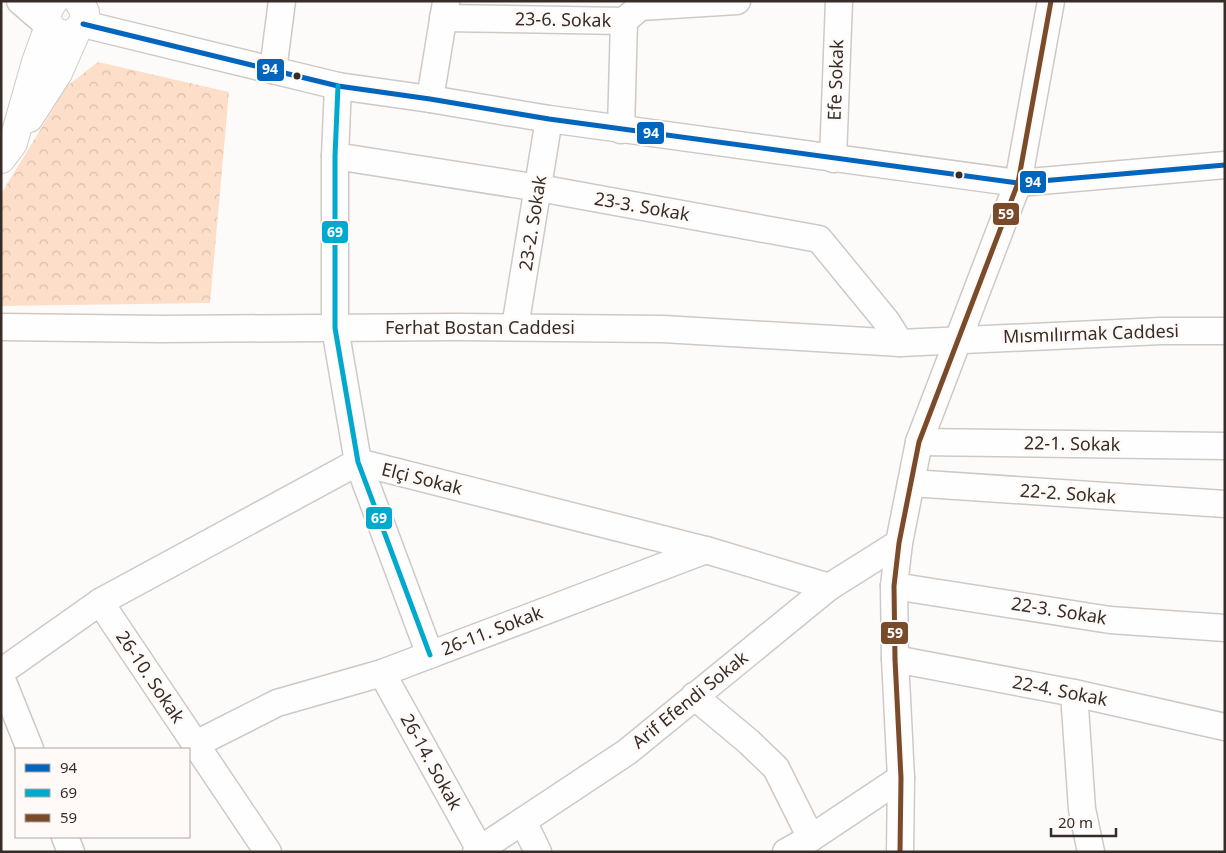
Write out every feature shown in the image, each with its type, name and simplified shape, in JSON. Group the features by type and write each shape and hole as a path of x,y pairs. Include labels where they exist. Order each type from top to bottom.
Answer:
{"main road":[{"path":"52,14 59,34 68,35 82,14"},
{"path":"7,151 52,14"},
{"path":"7,151 58,73 82,14"}],"street":[{"path":"20,1 52,14"},
{"path":"273,70 282,1"},
{"name":"23-6. Sokak","path":"445,10 634,10 737,1"},
{"name":"Efe Sokak","path":"833,159 839,1"},
{"path":"900,852 901,778 895,660 894,586 899,542 919,442 1018,183 1051,1"},
{"path":"430,99 445,10"},
{"path":"621,130 634,10"},
{"path":"82,14 273,70 338,86 621,130 833,159 1018,183 1225,165"},
{"path":"338,86 335,156 335,328 358,462 430,655"},
{"name":"23-2. Sokak","path":"515,327 549,119"},
{"name":"23-3. Sokak","path":"335,156 539,188 819,239 881,315 900,343"},
{"name":"Ferhat Bostan Caddesi","path":"1,327 162,329 515,327 663,329 900,343 958,339"},
{"name":"Mısmılırmak Caddesi","path":"958,339 1225,330"},
{"name":"22-1. Sokak","path":"919,442 1225,446"},
{"name":"Elçi Sokak","path":"1,672 100,602 358,462 706,550 829,587"},
{"name":"22-2. Sokak","path":"911,483 1225,504"},
{"name":"Arif Efendi Sokak","path":"478,851 628,752 829,587 899,542"},
{"name":"26-11. Sokak","path":"196,744 276,703 382,674 706,550"},
{"name":"22-3. Sokak","path":"894,586 1110,620 1225,628"},
{"name":"26-10. Sokak","path":"100,602 268,852"},
{"name":"22-4. Sokak","path":"895,660 1074,693 1225,727"},
{"name":"26-14. Sokak","path":"382,674 478,851"},
{"path":"1,677 30,748"},
{"path":"1074,693 1082,809 1092,852"},
{"path":"694,696 749,742 776,768 811,838"},
{"path":"786,852 811,838 901,778"},
{"path":"523,822 538,852"},
{"path":"65,838 70,852"}],"green space":[{"path":"98,62 229,92 210,303 1,306 1,194 67,86"}],"transit line":[{"name":"59","path":"900,852 901,778 895,659 894,586 899,543 919,442 1018,183 1051,1"},
{"name":"94","path":"83,24 338,86 549,119 1018,183 1225,165"},
{"name":"69","path":"338,86 335,156 335,328 358,462 430,655"}]}
